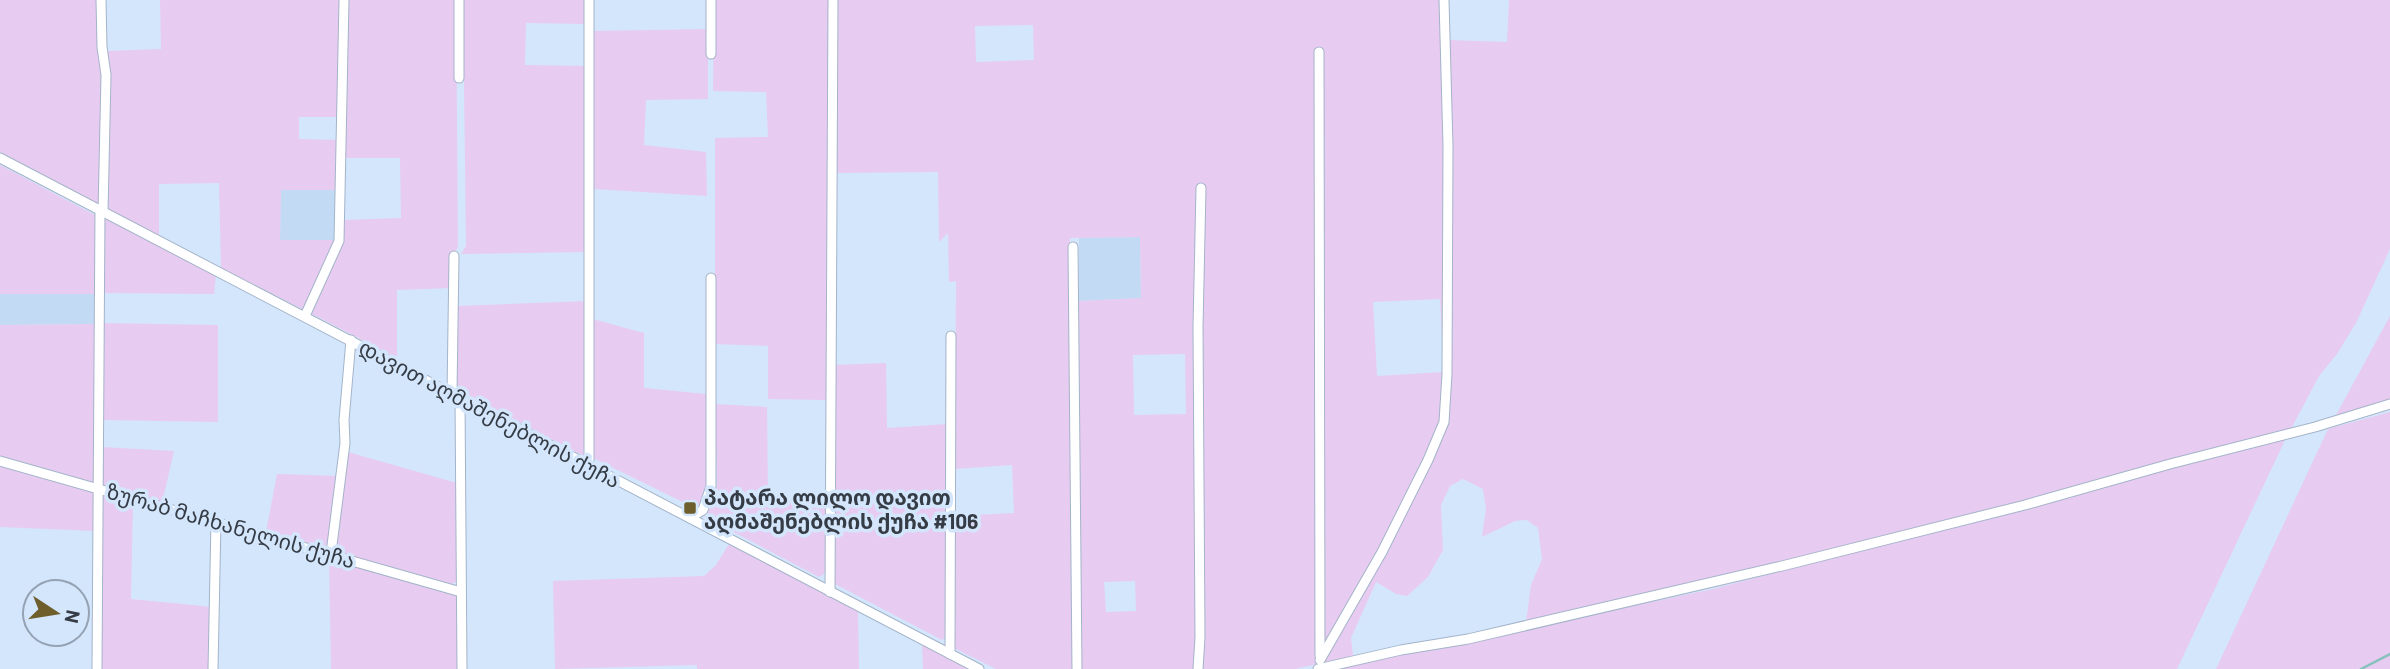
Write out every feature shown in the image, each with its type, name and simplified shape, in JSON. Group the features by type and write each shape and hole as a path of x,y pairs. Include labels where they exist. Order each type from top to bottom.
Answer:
{"street":[{"path":"97,669 102,211 107,75 102,40 101,0"},
{"path":"305,316 339,241 344,0"},
{"path":"459,0 459,78"},
{"path":"589,0 589,464"},
{"path":"711,0 711,54"},
{"path":"830,592 834,0"},
{"path":"1320,666 1382,552 1444,422 1447,374 1448,200 1444,0"},
{"path":"1319,52 1320,666"},
{"name":"დავით აღმაშენებლის ქუჩა","path":"0,158 979,669"},
{"path":"1198,669 1198,327 1201,188"},
{"path":"1073,247 1077,669"},
{"path":"454,256 462,669"},
{"path":"690,518 703,510 711,486 711,278"},
{"path":"950,654 951,336"},
{"path":"331,553 345,443 344,420 351,340"},
{"path":"1320,666 1468,639 1782,566 2025,505 2315,427 2390,404"},
{"name":"ზურაბ მაჩხანელის ქუჩა","path":"0,461 461,592"},
{"path":"212,669 216,521"}],"shaded area":[{"path":"0,0 97,0 98,52 102,76 102,207 0,152"},
{"path":"160,0 340,0 339,117 299,117 299,139 338,140 337,190 281,190 280,240 336,240 304,310 221,268 219,183 159,184 159,237 108,211 109,73 106,51 161,49"},
{"path":"348,0 456,0 458,246 452,259 451,288 397,290 397,358 310,313 343,220 401,218 400,158 343,158"},
{"path":"463,0 586,0 586,24 526,23 525,65 587,66 587,252 461,254 466,246"},
{"path":"714,0 829,0 826,400 768,399 768,346 715,344 715,138 768,137 766,92 713,91"},
{"path":"837,0 1449,0 1448,40 1507,42 1509,0 2390,0 2390,249 2356,323 2337,354 2319,376 2291,429 1910,531 1526,622 1531,585 1542,559 1538,528 1527,520 1515,521 1482,537 1486,509 1483,489 1463,479 1450,486 1441,505 1443,550 1428,577 1407,596 1396,594 1376,582 1351,638 1353,656 1295,669 1080,669 1079,301 1141,298 1140,237 1070,238 1073,669 996,669 954,648 954,516 1014,513 1012,465 955,469 956,281 949,282 948,233 939,242 938,172 836,173","holes":["1033,25 1034,60 976,62 975,26","1440,299 1444,372 1377,376 1373,302","1185,354 1186,414 1134,415 1133,355","1135,581 1136,611 1106,612 1104,582"]},
{"path":"708,29 708,99 646,100 644,145 706,152 707,196 594,189 594,31"},
{"path":"0,165 95,215 95,294 0,294"},
{"path":"281,189 337,190 336,240 280,240"},
{"path":"108,219 216,274 214,294 102,293 103,220"},
{"path":"1140,237 1141,298 1079,301 1079,238"},
{"path":"0,294 95,294 94,324 0,325"},
{"path":"587,301 587,458 455,388 456,306"},
{"path":"2390,316 2390,401 2335,417"},
{"path":"593,319 644,333 644,388 706,394 708,484 697,509 593,458"},
{"path":"101,323 218,325 218,422 102,420"},
{"path":"94,324 95,483 0,457 0,325"},
{"path":"886,363 887,428 948,424 947,636 942,640 835,584 833,365"},
{"path":"715,404 767,407 768,497 826,497 824,574 819,577 703,516 717,486"},
{"path":"2390,412 2390,669 2216,669 2328,429"},
{"path":"2286,438 2177,669 1334,669 1713,589 2029,509 2134,477"},
{"path":"102,447 174,451 162,503 102,486"},
{"path":"348,452 457,483 457,581 452,584 338,552 335,548"},
{"path":"0,463 95,490 96,531 0,527"},
{"path":"277,474 339,476 328,548 266,532"},
{"path":"103,492 133,501 131,599 212,607 210,669 101,669"},
{"path":"729,544 858,610 859,669 697,669 697,665 555,669 553,581 704,576 716,565"},
{"path":"329,556 465,599 466,669 331,669"},
{"path":"922,643 972,669 923,669"}],"waterway":[{"path":"2361,669 2390,654"}],"place":[{"name":"პატარა ლილო დავით აღმაშენებლის ქუჩა #106","path":"690,508"}]}
